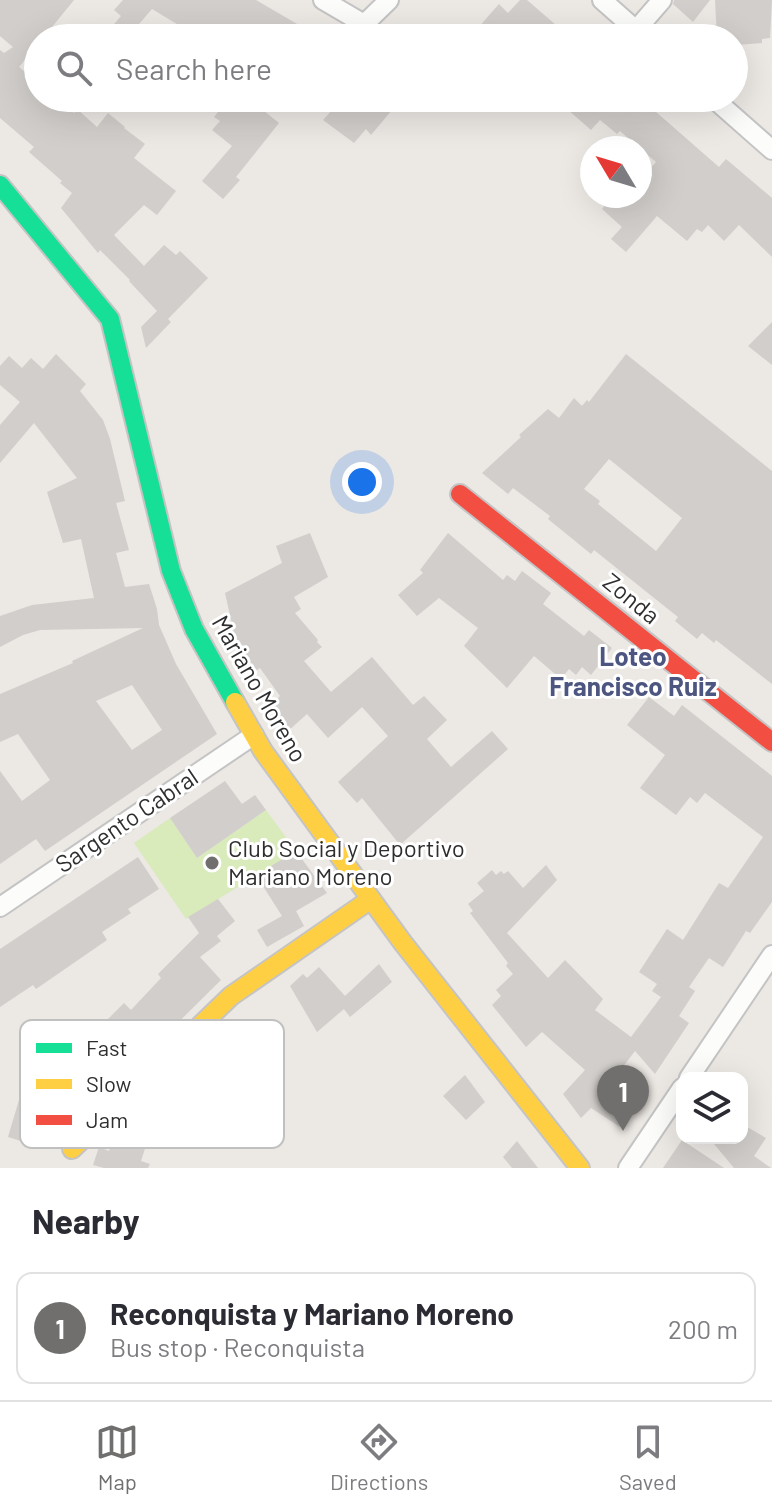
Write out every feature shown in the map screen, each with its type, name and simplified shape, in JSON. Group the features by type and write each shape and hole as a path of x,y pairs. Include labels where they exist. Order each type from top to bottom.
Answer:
{"street":[{"path":"323,0 364,24 389,0"},
{"path":"602,0 630,24"},
{"path":"647,24 662,0"},
{"path":"729,112 772,150"},
{"name":"Mariano Moreno","path":"0,185 110,319 171,571 194,629 263,751 412,955 580,1168"},
{"name":"Zonda","path":"460,494 772,742"},
{"name":"Sargento Cabral","path":"0,907 254,735"},
{"path":"206,1020 231,996 371,899"},
{"path":"693,1072 772,955"},
{"path":"628,1168 676,1097"}],"green space":[{"name":"Club Social y Deportivo Mariano Moreno","path":"266,810 296,851 186,919 134,843 170,818 197,858"}],"building":[{"path":"0,0 74,0 54,24 24,24 24,61 19,67 24,71 24,112 80,112 97,127 108,113 145,144 134,158 176,191 157,215 144,205 114,235 144,266 164,245 176,255 180,251 208,278 168,319 171,322 146,348 141,327 157,311 100,250 98,253 61,208 72,193 29,152 34,147 0,118 0,50 4,53 13,47 0,36"},
{"path":"123,0 256,0 297,24 177,24 152,9 139,24 114,24 121,16 114,10"},
{"path":"520,0 527,0 555,24 481,24 499,4 508,13"},
{"path":"674,0 710,0 693,22 673,4"},
{"path":"715,0 772,0 770,38 762,39 762,43 748,44 748,24 716,24"},
{"path":"218,112 265,112 279,123 236,177 240,180 223,199 202,181 232,146 212,130 220,121 214,117"},
{"path":"330,112 390,112 371,135 366,129 354,143 323,120"},
{"path":"570,112 656,112 719,167 726,159 772,198 772,257 739,225 724,241 708,225 702,232 697,229 687,241 657,216 626,252 611,239 622,227 602,209 652,208 652,166 656,162 652,159 652,136 626,136 620,131 617,134 600,120 591,130"},
{"path":"772,322 772,365 748,346"},
{"path":"56,354 86,384 80,391 103,420 125,501 116,503 129,550 116,553 125,587 149,584 159,625 176,664 217,734 45,851 36,839 0,864 0,771 22,801 50,780 18,734 0,742 0,694 73,663 143,628 40,630 0,647 0,616 32,605 94,598 81,539 63,543 47,492 77,478 34,423 0,463 0,425 20,402 0,385 0,366 9,356 22,368 31,358 43,369","holes":["132,685 162,730 132,750 96,701"]},
{"path":"626,354 772,471 772,684 716,640 714,643 702,633 697,639 675,621 678,617 594,550 591,554 548,519 550,516 513,488 508,494 482,473 548,409 559,418 574,398 582,406 587,400 589,402","holes":["609,459 682,518 656,551 584,489"]},
{"path":"310,533 328,577 294,597 301,609 295,613 322,647 304,661 331,692 372,657 413,705 424,696 447,720 427,739 451,767 492,731 508,749 400,845 362,798 357,803 338,782 388,736 362,707 328,738 307,714 288,731 272,704 280,696 260,668 254,672 236,642 225,593 282,563 276,546"},
{"path":"448,533 503,580 507,575 515,581 522,571 551,593 543,604 584,636 589,630 612,648 591,675 582,667 576,675 569,669 561,679 534,656 507,688 464,646 478,628 439,598 417,616 398,595 423,573 420,570"},
{"path":"649,697 674,716 682,705 772,776 772,902 750,933 746,931 723,967 709,958 689,987 695,991 679,1016 689,1023 655,1074 635,1051 606,1089 633,1107 620,1127 591,1108 581,1118 563,1094 585,1070 542,1032 526,1047 492,1005 501,996 496,990 513,974 470,913 473,911 468,904 484,891 477,883 492,870 496,875 508,871 523,888 546,865 557,880 507,933 548,978 565,960 603,999 595,1010 631,1037 661,997 652,991 657,984 639,972 667,929 683,940 719,883 728,888 763,837 705,793 697,803 690,797 676,815 640,788 665,755 627,725"},
{"path":"225,781 242,804 255,795 266,810 197,858 170,818"},
{"path":"296,851 327,893 296,911 304,926 267,947 257,930 282,916 256,875"},
{"path":"138,857 159,889 128,909 131,913 102,932 107,940 36,989 33,985 0,1007 0,949"},
{"path":"218,899 235,921 217,936 221,941 200,957 221,980 181,1020 107,1020 124,1003 131,1010 161,978 158,974 199,933 188,917"},
{"path":"379,964 392,982 350,1017 344,1009 317,1032 290,986 303,974 307,978 319,967 345,996"},
{"path":"465,1075 485,1102 466,1120 443,1096"},
{"path":"20,1100 20,1141 8,1137"},
{"path":"748,1128 766,1138 754,1156 771,1168 734,1168 714,1144 748,1144"},
{"path":"517,1141 538,1168 512,1168 503,1157"},
{"path":"679,1144 688,1144 724,1168 663,1168"},
{"path":"99,1148 109,1151 110,1148 145,1148 141,1161 150,1164 148,1168 93,1165"}],"traffic: fast":[{"path":"0,185 110,319 171,571 194,629 235,702"}],"traffic: slow":[{"path":"235,702 263,751 403,943 580,1168"},
{"path":"206,1020 231,996 371,899"}],"traffic: jam":[{"path":"460,494 772,742"}],"place":[{"name":"Club Social y Deportivo Mariano Moreno","path":"212,863"},
{"name":"Reconquista y Mariano Moreno","path":"623,1131"}],"district":[{"name":"Loteo Francisco Ruiz","path":"633,672"}]}
